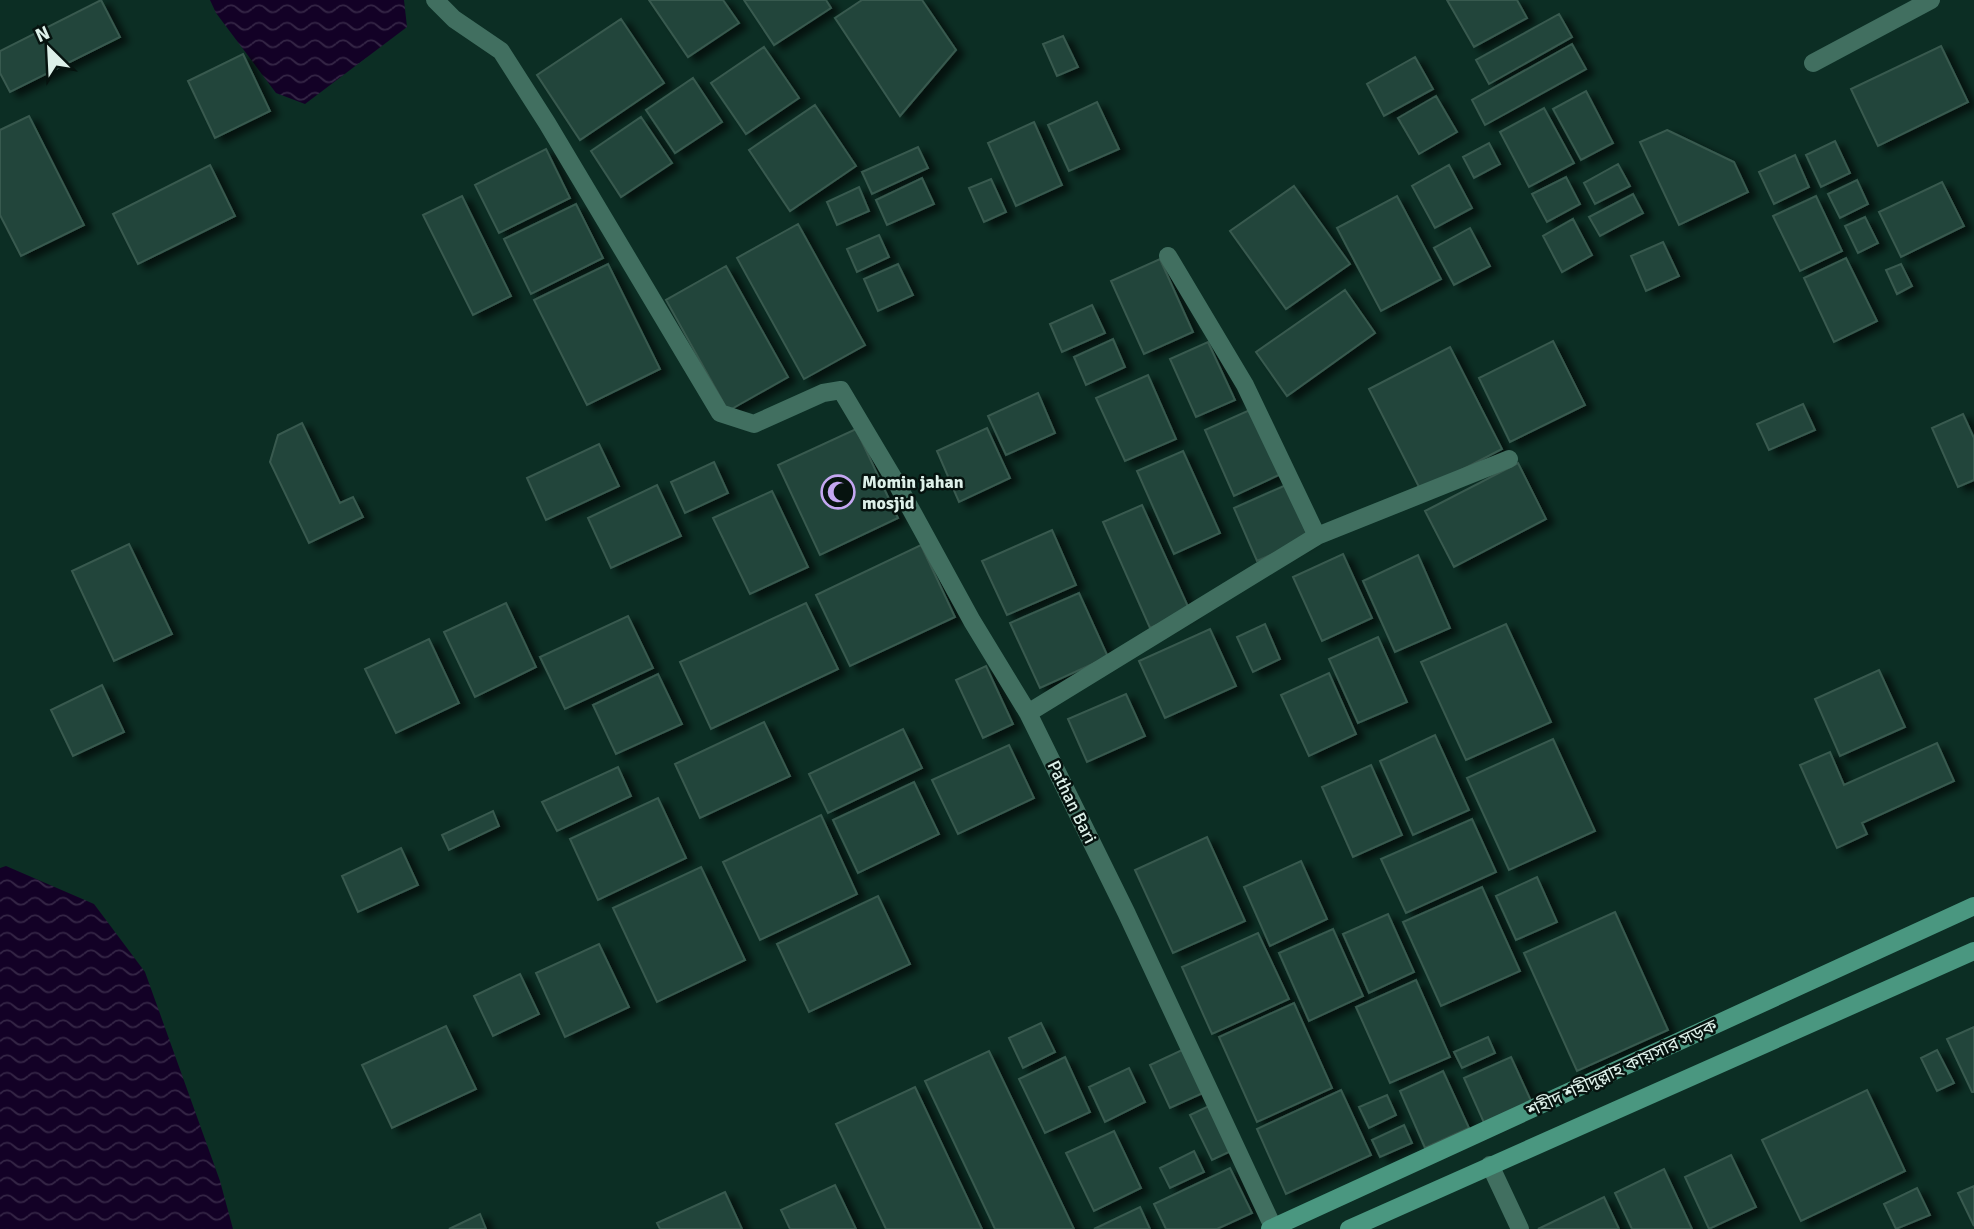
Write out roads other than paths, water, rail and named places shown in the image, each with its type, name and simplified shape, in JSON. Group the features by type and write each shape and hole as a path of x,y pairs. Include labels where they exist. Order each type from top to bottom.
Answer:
{"main road":[{"name":"শহীদ শহীদুল্লাহ কায়সার সড়ক","path":"1272,1229 1974,906"},
{"name":"শহীদ শহীদুল্লাহ কায়সার সড়ক","path":"1349,1229 1974,951"}],"street":[{"name":"Pathan Bari","path":"435,0 454,19 501,51 720,413 754,424 823,393 841,390 897,484 972,621 1028,713 1126,912 1272,1229"},
{"path":"1812,63 1931,0"},
{"path":"1168,256 1245,385 1317,536"},
{"path":"1028,713 1317,536 1509,459"},
{"path":"1490,1164 1520,1229"}],"water":[{"path":"210,0 404,0 407,27 305,104 276,93 216,13"},
{"path":"6,866 94,904 145,972 220,1181 233,1229 0,1229 0,868"}],"place":[{"name":"Momin jahan mosjid","path":"838,492"}]}
